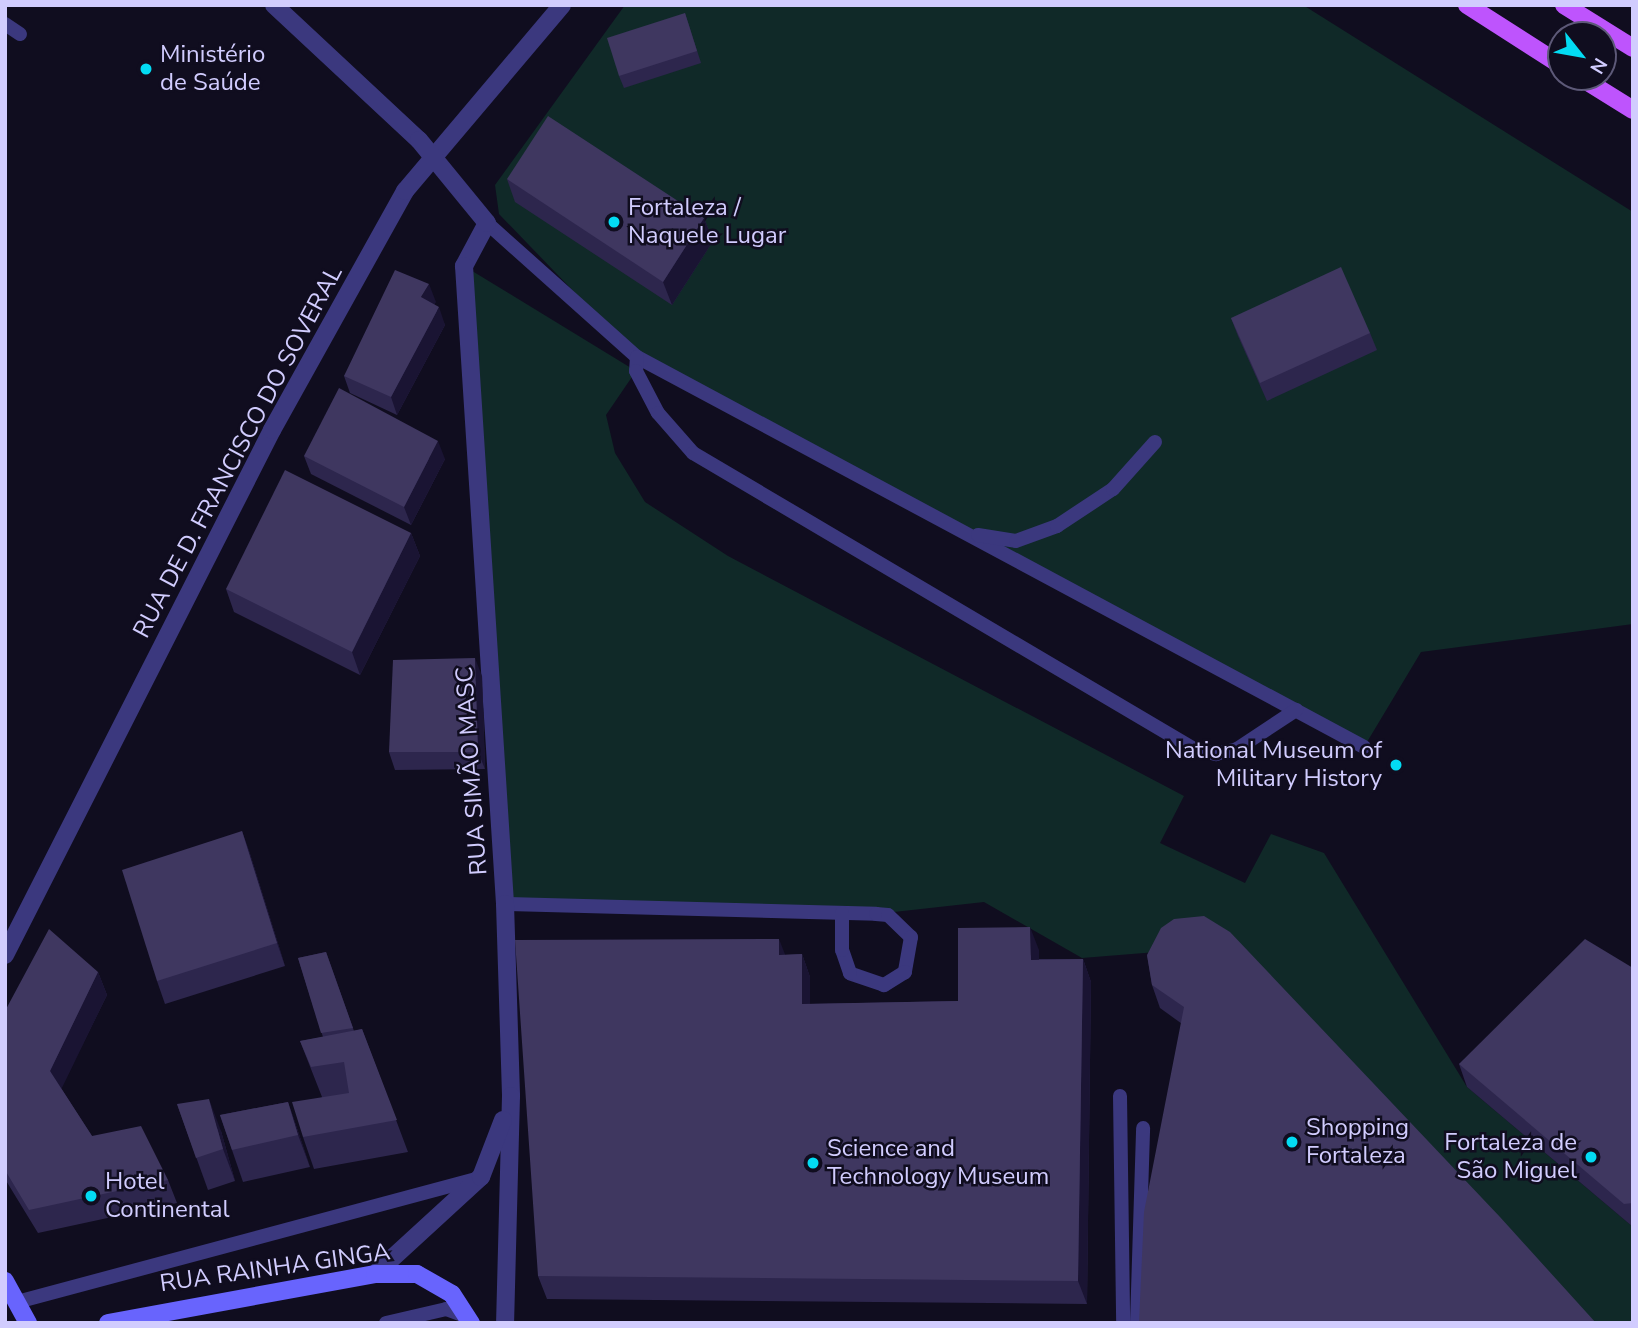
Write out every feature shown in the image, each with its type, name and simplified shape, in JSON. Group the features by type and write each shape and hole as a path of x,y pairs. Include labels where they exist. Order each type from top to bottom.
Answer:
{"main road":[{"path":"1467,5 1547,56"},
{"path":"1564,5 1633,48"},
{"path":"1602,91 1633,110"}],"street":[{"path":"274,5 419,140 486,223"},
{"name":"RUA DE D. FRANCISCO DO SOVERAL","path":"5,955 272,430 404,191 562,5"},
{"name":"RUA SIMÃO MASC","path":"486,223 464,266 505,904 511,1097 505,1323"},
{"path":"375,1274 481,1177 511,1097"},
{"name":"RUA RAINHA GINGA","path":"116,1322 375,1274 416,1274 452,1294 469,1320"},
{"path":"5,1281 28,1323"}],"lane":[{"path":"5,24 20,34"},
{"path":"486,223 637,357 1364,747"},
{"path":"637,357 636,372 657,413 693,453 1194,749 1216,754 1237,749 1296,710"},
{"path":"966,533 1016,541 1057,526 1113,489 1155,442"},
{"path":"505,904 842,913 898,920 913,949 905,972 884,985 850,973 842,950 842,913"},
{"path":"1120,1096 1123,1323"},
{"path":"1137,1323 1143,1128"},
{"path":"17,1301 481,1177"},
{"path":"386,1323 446,1309 469,1320"}],"green space":[{"path":"625,5 1303,5 1633,212 1633,624 1421,652 1364,747 637,357 499,214 495,185"},
{"path":"464,266 636,371 606,415 615,453 645,502 728,556 1184,796 1160,843 1245,883 1271,834 1324,853 1467,1087 1633,1227 1633,1323 1512,1323 1169,951 1082,958 984,902 876,914 505,904"}],"building":[{"path":"685,13 697,51 619,76 607,38"},
{"name":"Fortaleza / Naquele Lugar","path":"548,116 704,218 663,282 507,179"},
{"path":"1341,267 1370,333 1260,383 1231,318"},
{"path":"395,270 429,284 421,297 439,307 391,397 344,376"},
{"path":"339,388 438,441 404,507 304,456"},
{"path":"285,470 411,533 352,652 226,589"},
{"path":"475,658 478,752 389,752 393,660"},
{"path":"242,831 277,943 157,981 122,870"},
{"name":"Shopping Fortaleza","path":"1204,916 1230,932 1500,1217 1596,1323 1139,1323 1144,1212 1184,1007 1152,985 1147,955 1161,928 1174,919"},
{"name":"Science and Technology Museum","path":"1030,927 1031,960 1083,959 1078,1281 538,1276 515,940 779,939 779,955 802,954 802,1004 958,1001 958,928"},
{"name":"Hotel Continental","path":"49,929 98,972 50,1071 92,1136 141,1126 168,1180 29,1210 5,1170 5,1011"},
{"name":"Fortaleza de São Miguel","path":"1585,939 1633,968 1633,1203 1624,1204 1459,1064"},
{"path":"326,952 353,1028 321,1033 298,958"},
{"path":"362,1029 397,1120 303,1137 292,1102 349,1093 344,1062 311,1067 300,1041"},
{"path":"209,1099 223,1149 196,1158 177,1104"},
{"path":"288,1102 298,1135 232,1150 220,1115"}],"place":[{"name":"Ministério de Saúde","path":"146,69"},
{"name":"Fortaleza / Naquele Lugar","path":"614,222"},
{"name":"National Museum of Military History","path":"1396,765"},
{"name":"Shopping Fortaleza","path":"1292,1142"},
{"name":"Fortaleza de São Miguel","path":"1591,1157"},
{"name":"Science and Technology Museum","path":"813,1163"},
{"name":"Hotel Continental","path":"91,1196"}]}
